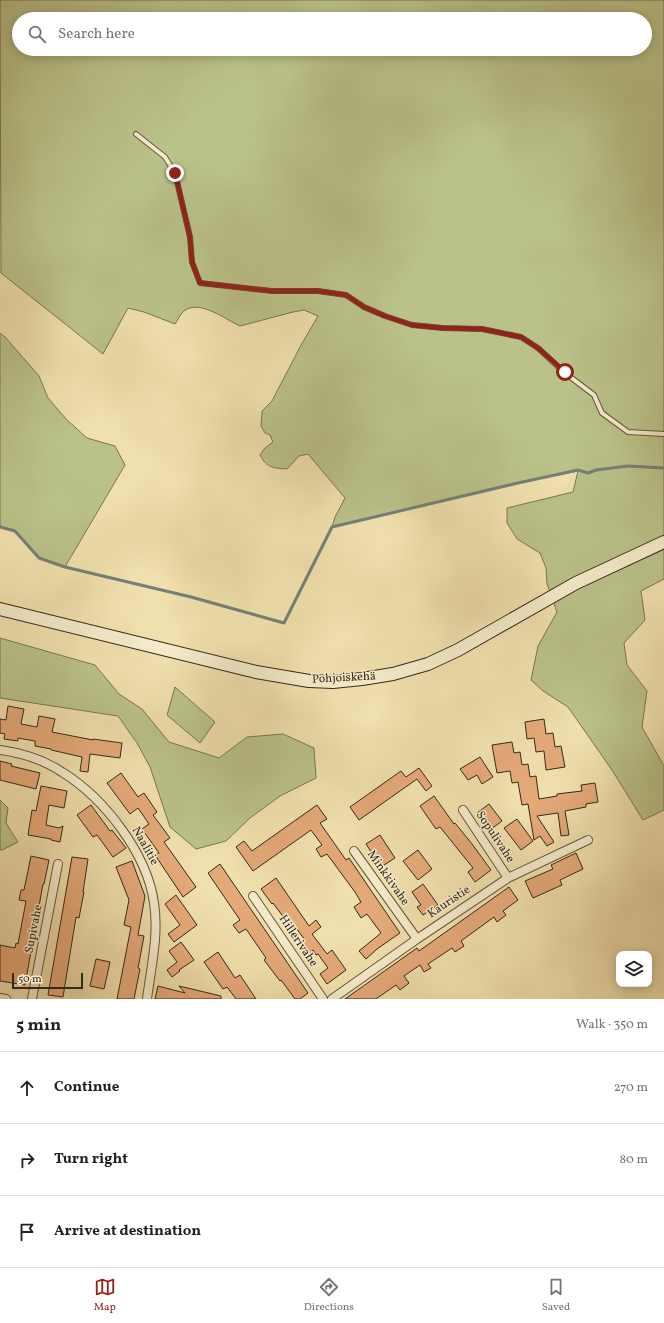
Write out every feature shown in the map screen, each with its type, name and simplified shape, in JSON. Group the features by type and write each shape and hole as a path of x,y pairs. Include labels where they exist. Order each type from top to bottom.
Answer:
{"main road":[{"name":"Pohjoiskehä","path":"0,609 256,672 309,681 333,682 362,680 393,674 428,664 458,650 576,583 664,542"}],"street":[{"name":"Naalitie","path":"0,750 35,758 62,772 90,794 111,815 131,841 147,873 154,902 156,932 147,999"},
{"name":"Sopulivahe","path":"463,810 508,878"},
{"name":"Kauristie","path":"332,999 417,939 508,878 588,840"},
{"name":"Minkkivahe","path":"354,851 417,939"},
{"name":"Supivahe","path":"32,999 58,864"},
{"name":"Hillerivahe","path":"253,896 323,999"},
{"path":"0,998 6,999"}],"lane":[{"path":"136,134 165,157 175,173 190,237 192,262 200,283 272,291 318,291 346,295 364,307 412,325 443,328 482,329 521,337 538,348 594,395 602,413 628,432 664,434"}],"green space":[{"path":"0,0 664,0 664,579 641,591 645,620 624,643 627,665 647,691 642,727 664,766 664,810 643,820 612,770 568,707 543,691 531,680 538,646 557,612 547,584 546,568 540,553 517,539 507,523 507,508 573,492 578,471 518,483 332,527 335,517 345,498 308,454 299,456 287,469 268,465 260,455 265,448 273,442 270,435 265,433 261,426 262,411 272,401 318,316 304,310 240,326 212,311 197,307 184,311 175,324 144,312 128,308 103,354 1,273"},
{"path":"0,333 39,376 48,398 66,419 87,438 115,446 125,465 65,567 39,558 15,531 0,527"},
{"path":"0,638 95,665 119,694 142,709 169,742 219,758 247,737 283,734 314,748 316,778 280,796 250,818 226,841 196,849 170,827 150,767 137,743 118,716 0,698"},
{"path":"175,687 215,722 200,743 167,715"},
{"path":"0,800 8,808 6,823 18,842 2,850 0,850"}],"building":[{"path":"8,706 24,709 21,724 37,727 39,716 55,719 52,732 93,740 122,743 120,758 90,754 88,772 80,771 82,757 35,746 35,741 18,738 18,741 4,739 5,734 0,733 0,719 6,720"},
{"path":"544,719 546,734 553,733 555,747 561,746 565,767 546,770 544,751 536,752 534,738 527,739 525,722"},
{"path":"512,742 514,753 520,752 522,765 528,764 530,777 536,776 539,799 557,796 557,794 582,791 581,785 595,783 598,802 586,804 586,807 565,811 569,835 561,836 558,813 537,816 554,842 547,846 540,836 534,840 528,804 522,805 518,782 512,783 510,771 497,773 492,745"},
{"path":"480,757 493,777 482,784 477,775 468,780 460,769"},
{"path":"0,761 12,764 11,766 40,773 36,789 0,780"},
{"path":"419,768 432,786 426,791 417,779 359,820 350,807 401,771 406,777"},
{"path":"121,773 138,797 144,793 157,812 153,815 170,838 164,842 196,887 183,897 155,855 159,853 142,829 149,824 138,808 130,814 107,783"},
{"path":"41,786 67,791 64,808 49,805 46,825 59,828 63,826 60,842 28,835 32,810 36,811"},
{"path":"434,796 454,824 455,823 472,844 491,870 475,882 468,872 473,868 440,827 436,829 420,806"},
{"path":"489,804 502,821 490,830 477,813"},
{"path":"91,805 110,831 112,830 126,848 113,857 97,835 93,837 77,815"},
{"path":"317,805 327,819 320,823 346,860 349,858 400,933 377,949 366,959 359,951 381,933 367,914 361,918 354,907 361,902 327,854 321,857 316,849 322,845 311,830 253,871 236,847 244,841 252,851"},
{"path":"517,819 533,841 521,850 504,828"},
{"path":"380,835 395,858 381,867 366,844"},
{"path":"418,850 432,869 418,880 403,861"},
{"path":"576,853 583,869 560,880 562,885 533,898 525,881 553,869 551,865"},
{"path":"31,856 49,860 43,884 25,985 0,981 0,945 15,948 16,943 18,944 26,901 19,900 21,890 24,890"},
{"path":"72,857 88,859 84,892 79,918 76,917 63,997 48,995"},
{"path":"132,861 145,896 138,935 144,936 138,968 140,969 134,999 117,999 131,927 124,925 129,900 116,867"},
{"path":"220,864 308,993 300,999 295,999 281,980 280,981 264,960 266,958 246,929 239,933 233,925 240,920 208,873"},
{"path":"276,878 309,926 316,920 321,927 312,934 327,954 332,950 346,970 327,984 320,974 328,968 318,954 316,955 313,950 307,955 299,944 305,940 296,928 293,930 261,889"},
{"path":"423,884 438,905 423,915 417,907 421,905 412,892"},
{"path":"509,887 518,900 503,911 506,915 497,922 494,917 461,941 464,946 455,952 452,948 428,964 431,968 424,972 420,965 404,976 409,983 400,990 396,985 376,999 345,999 417,948 419,951"},
{"path":"176,895 197,925 174,942 168,934 180,925 165,904"},
{"path":"181,942 194,960 179,970 180,971 172,977 167,970 177,962 169,951"},
{"path":"218,952 235,978 240,975 256,999 236,999 227,987 223,989 204,962"},
{"path":"96,959 110,962 104,989 90,986"},
{"path":"158,986 185,993 179,986 221,996 221,999 155,999"}],"waterway":[{"path":"0,527 15,531 39,558 65,567 191,597 284,623 332,527 578,470 588,473 596,470 628,466 664,468"}],"route":[{"path":"175,173 190,237 192,262 200,283 272,291 318,291 346,295 364,307 412,325 443,328 482,329 521,337 538,348 565,372"}]}
